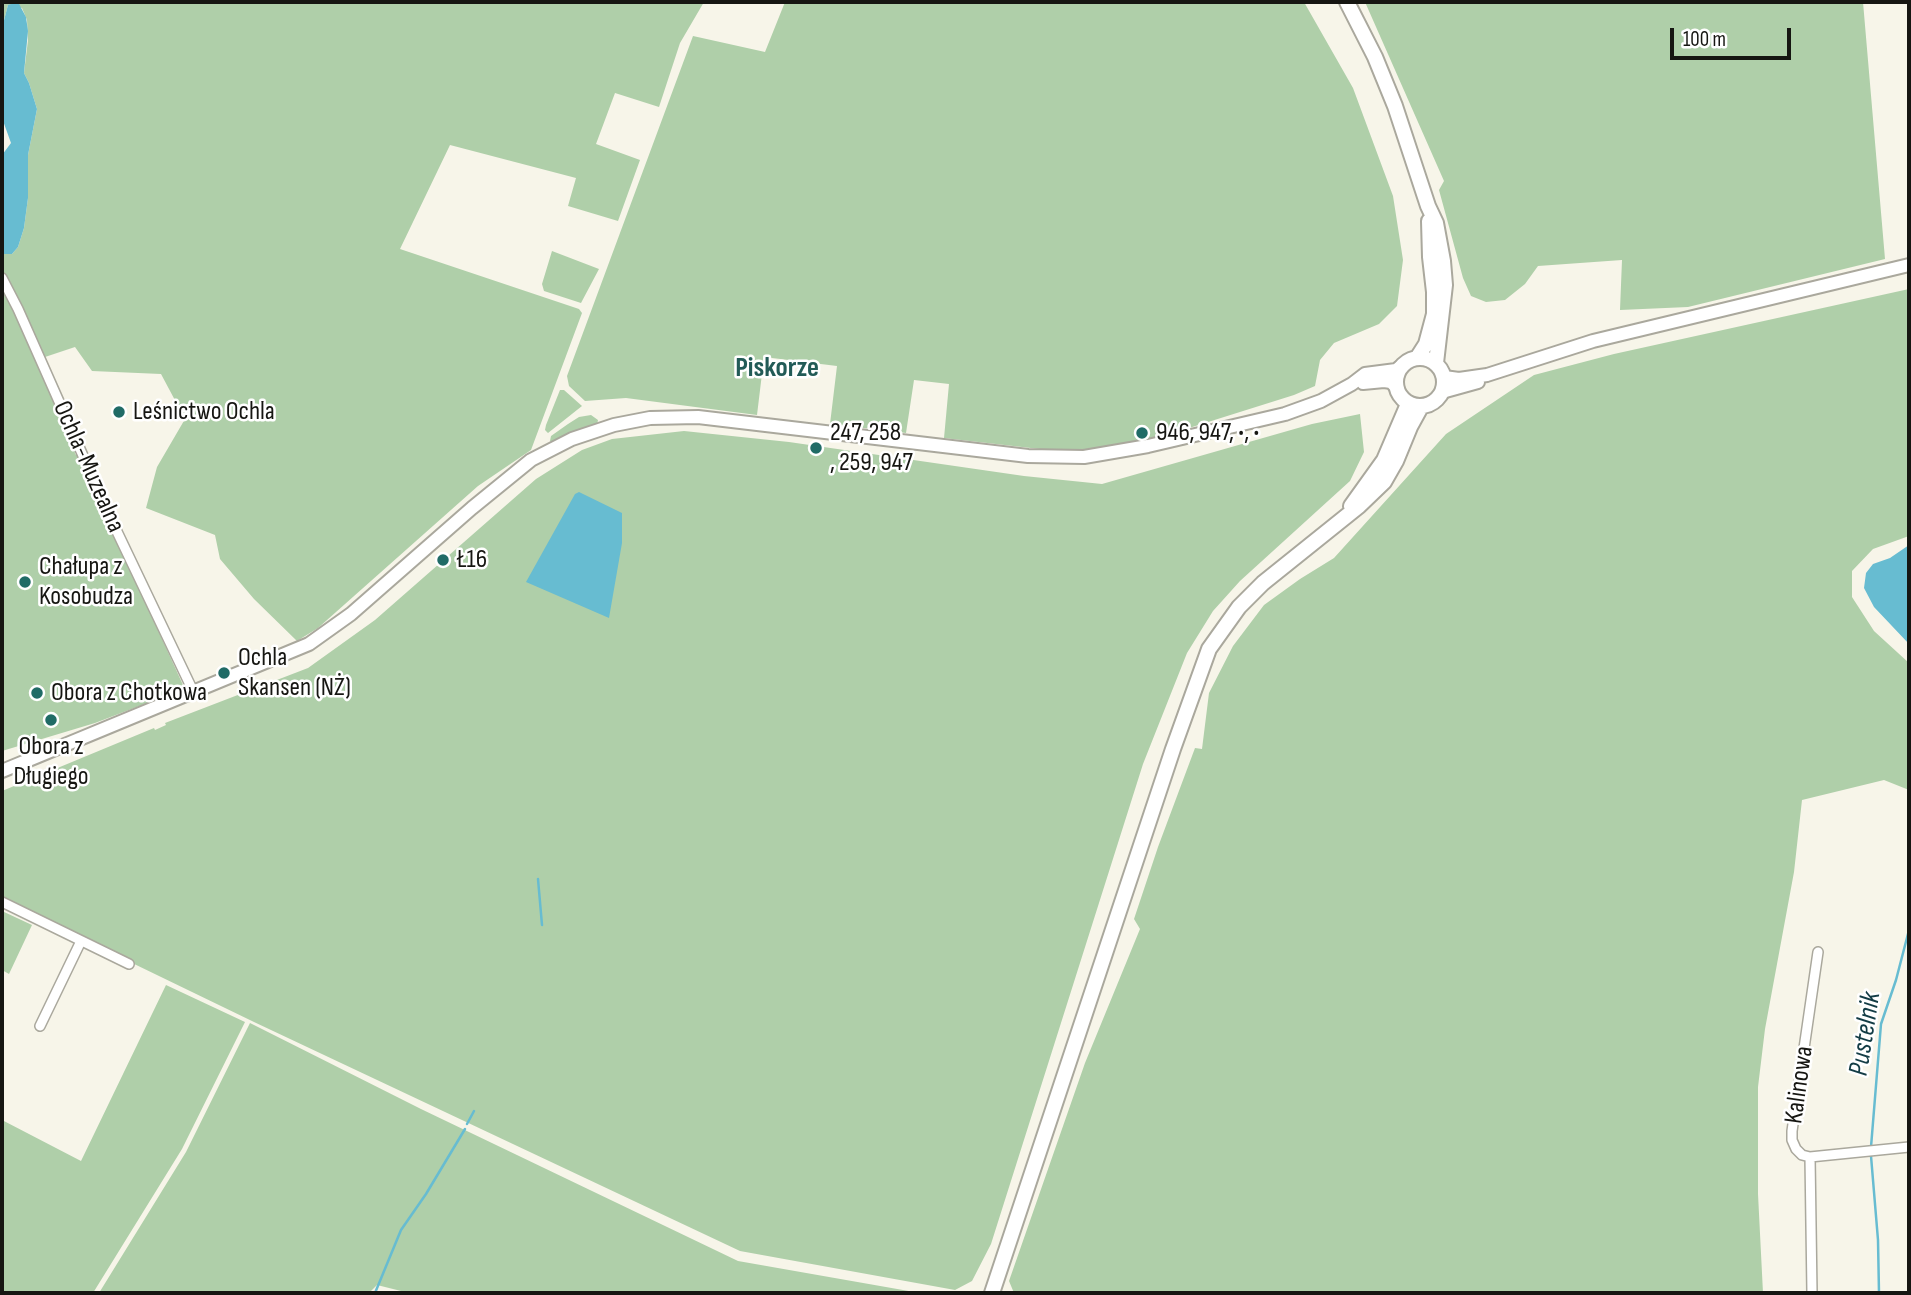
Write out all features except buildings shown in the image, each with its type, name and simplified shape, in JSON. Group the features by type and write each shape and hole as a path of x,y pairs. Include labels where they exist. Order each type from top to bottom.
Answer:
{"main road":[{"path":"1347,2 1375,57 1395,106 1438,233 1445,285 1436,363 1443,385 1434,402 1415,405 1402,400 1395,380 1400,368 1417,358 1436,363"},
{"path":"1417,358 1429,338 1435,303 1428,206"},
{"path":"992,1293 1168,763 1209,649 1239,607 1255,591 1342,518 1384,460 1415,405"}],"street":[{"path":"1443,385 1468,386 1487,375 1593,341 1909,265"},
{"name":"Ochla-Muzealna","path":"2,278 194,693"},
{"path":"2,771 294,652 319,638 351,614 531,460 572,439 614,425 650,418 698,417 1037,456 1084,457 1127,450 1285,414 1321,401 1366,374 1400,368"},
{"path":"1352,384 1384,381 1396,387"},
{"path":"2,902 129,964"},
{"path":"40,1026 81,941"},
{"name":"Kalinowa","path":"1812,1293 1810,1157 1802,1155 1796,1149 1792,1131 1802,1077 1818,952"},
{"path":"1810,1157 1909,1147"}],"green space":[{"path":"2,2 704,2 680,43 659,107 615,93 596,144 640,160 618,221 568,206 576,178 450,145 400,249 579,309 582,313 531,450 478,486 318,628 297,641 254,599 220,559 215,535 146,508 157,467 185,419 161,374 92,371 75,347 42,358 75,454 79,456 183,685 181,690 95,723 2,751 2,254 12,254 18,247 24,228 28,198 28,155 37,109 24,73 28,40 27,20 22,8 8,5 2,28"},
{"path":"785,2 1304,2 1353,88 1393,196 1403,260 1397,306 1379,324 1334,343 1320,360 1315,386 1100,456 944,438 949,384 914,380 906,433 830,424 837,366 764,357 757,415 626,398 585,401 569,386 567,376 693,36 765,52"},
{"path":"1365,2 1863,2 1885,259 1688,307 1620,310 1622,260 1538,266 1525,284 1505,300 1486,302 1471,296 1463,278 1439,190 1444,181"},
{"path":"552,251 599,269 581,303 544,291 542,284"},
{"path":"1909,289 1909,536 1873,549 1852,571 1852,597 1874,631 1909,663 1909,790 1884,780 1802,800 1794,872 1765,1029 1758,1087 1758,1194 1763,1293 1014,1293 1009,1281 1085,1063 1140,929 1134,919 1158,847 1195,748 1202,749 1209,693 1233,646 1264,605 1334,558 1446,434 1534,375 1614,354"},
{"path":"560,390 564,390 582,406 548,433 545,430 546,425"},
{"path":"1360,414 1364,452 1350,481 1240,581 1213,611 1187,653 1143,764 991,1244 972,1281 955,1290 740,1251 2,900 2,791 154,728 155,730 166,725 165,723 308,668 375,620 536,479 582,450 612,439 684,431 789,442 1024,476 1102,484 1312,424"},
{"path":"591,415 598,420 597,425 554,443 550,441 551,436 579,417"},
{"path":"2,911 32,925 9,974 2,970"},
{"path":"166,985 245,1022 182,1149 93,1293 2,1293 2,1120 81,1161"},
{"path":"250,1023 421,1109 738,1261 920,1293 409,1293 377,1285 369,1293 99,1293 186,1152"}],"water":[{"path":"18,2 26,17 28,31 24,73 37,109 28,155 28,198 24,228 18,247 12,254 2,254 2,155 11,143 2,118 2,28 8,5"},
{"path":"579,492 622,513 622,543 609,618 526,582 575,494"},
{"path":"1909,545 1909,644 1874,607 1864,588 1866,573 1873,564 1890,558"}],"waterway":[{"path":"538,879 542,925"},
{"name":"Pustelnik","path":"1871,1147 1881,1024 1909,930"},
{"path":"467,1124 474,1111"},
{"path":"375,1293 401,1230 465,1129"},
{"name":"Pustelnik","path":"1871,1156 1879,1293"}],"place":[{"name":"Leśnictwo Ochla","path":"119,412"},
{"name":"946, 947, •, •","path":"1142,433"},
{"name":"247, 258 , 259, 947","path":"816,448"},
{"name":"Ł16","path":"443,560"},
{"name":"Chałupa z Kosobudza","path":"25,582"},
{"name":"Ochla Skansen (NŻ)","path":"224,673"},
{"name":"Obora z Chotkowa","path":"37,693"},
{"name":"Obora z Długiego","path":"51,720"}],"district":[{"name":"Piskorze","path":"777,369"}]}
